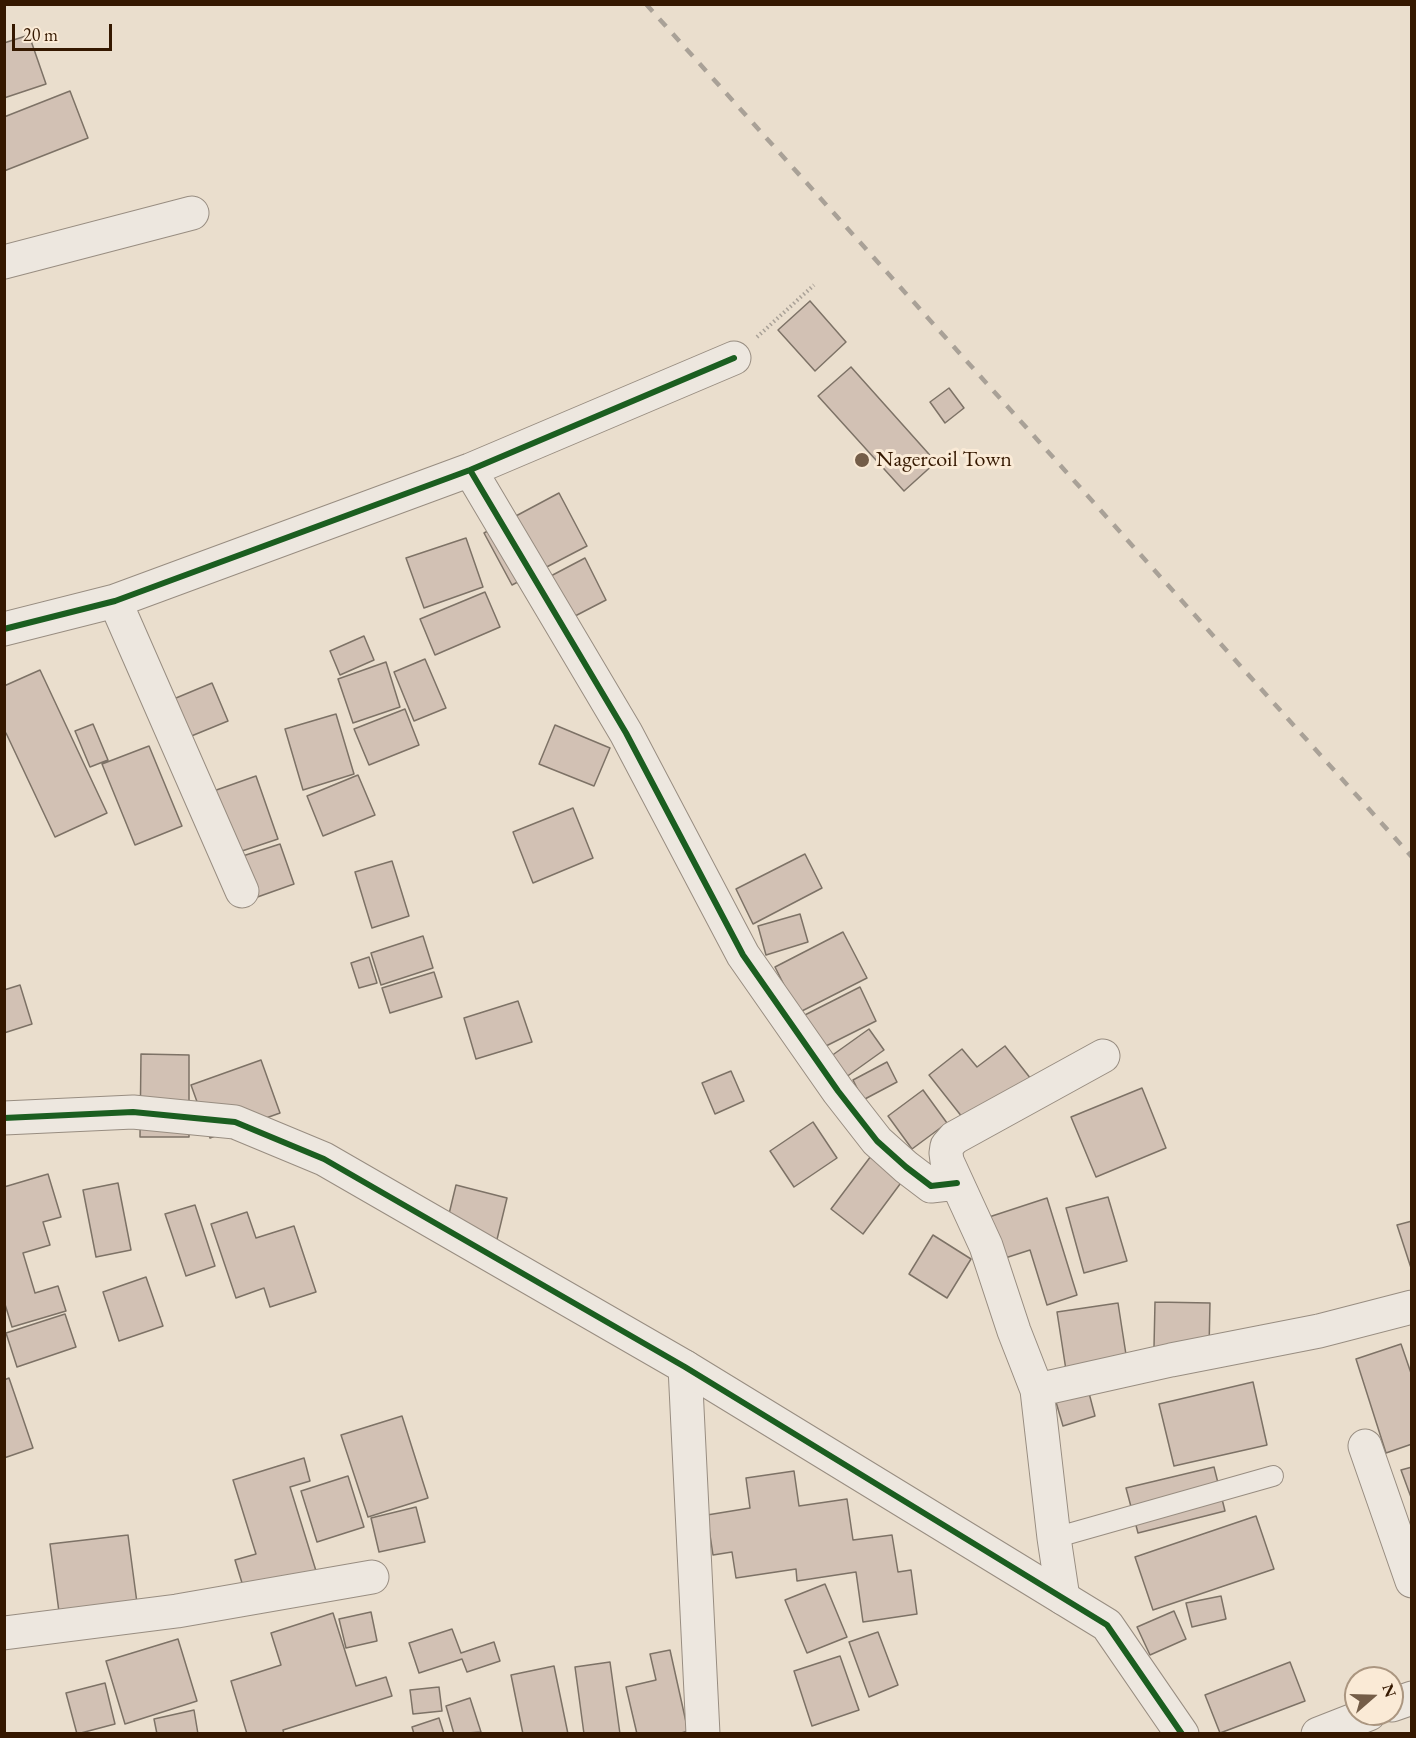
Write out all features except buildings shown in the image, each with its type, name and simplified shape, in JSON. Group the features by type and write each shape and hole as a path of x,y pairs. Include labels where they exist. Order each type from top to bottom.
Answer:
{"street":[{"path":"4,262 192,213"},
{"path":"4,629 115,601 470,470 734,358"},
{"path":"470,470 626,733 743,955 838,1091 877,1141 932,1186 957,1183"},
{"path":"115,601 242,891"},
{"path":"1064,1598 1054,1538 1037,1390 1014,1331 986,1246 947,1161 946,1153 947,1146 954,1138 1103,1056"},
{"path":"4,1118 133,1112 235,1122 324,1159 685,1367 1107,1624 1182,1734"},
{"path":"1037,1390 1171,1360 1319,1331 1412,1307"},
{"path":"685,1367 703,1734"},
{"path":"1365,1446 1412,1581"},
{"path":"4,1633 177,1611 372,1578"},
{"path":"1318,1734 1344,1724"}],"lane":[{"path":"1054,1538 1273,1476"}],"path":[{"path":"734,358 814,285"}],"railway":[{"path":"646,4 1412,857"}],"cycle path":[{"path":"4,629 115,601 470,470 734,358"},
{"path":"470,470 626,733 743,955 838,1091 877,1141 931,1186 957,1183"},
{"path":"4,1118 133,1112 235,1122 324,1159 685,1367 1107,1625 1182,1734"}],"place":[{"name":"Nagercoil Town","path":"862,460"}]}
